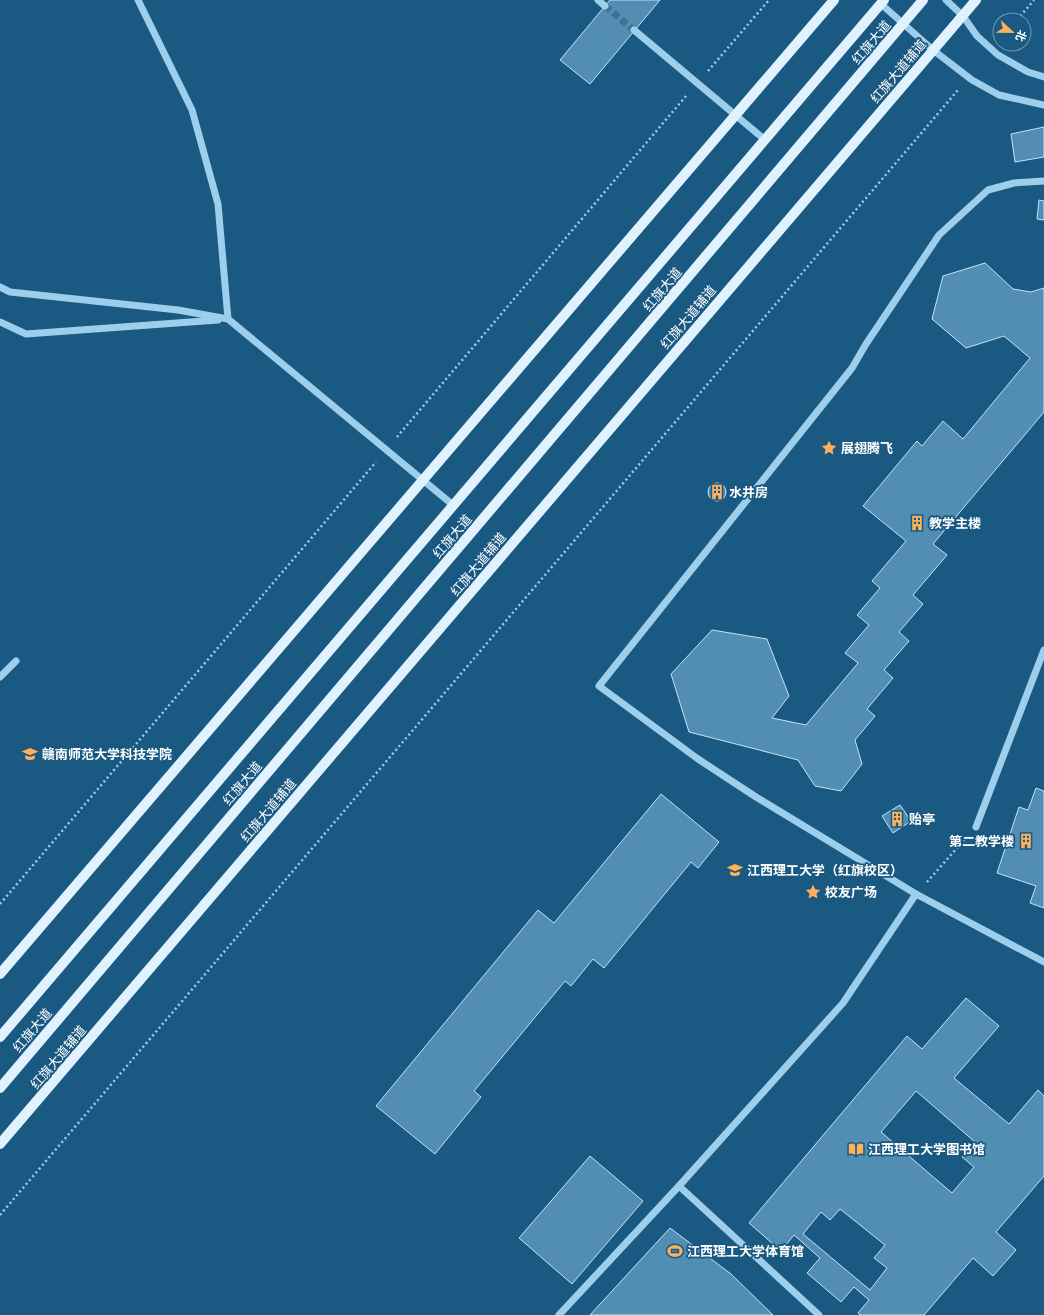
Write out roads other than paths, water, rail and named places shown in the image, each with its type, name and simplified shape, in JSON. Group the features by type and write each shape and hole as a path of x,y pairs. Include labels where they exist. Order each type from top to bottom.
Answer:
{"main road":[{"path":"0,974 834,0"},
{"name":"红旗大道","path":"0,1088 923,0"},
{"name":"红旗大道辅道","path":"0,1144 976,0"},
{"name":"红旗大道","path":"0,1037 764,139 883,2"}],"street":[{"path":"138,0 192,110 218,204 228,319"},
{"path":"598,0 605,6"},
{"path":"946,0 963,16 977,36 998,55 1028,72 1044,77"},
{"path":"883,2 933,50 969,77 998,95 1044,105"},
{"path":"634,30 764,139"},
{"path":"1044,181 1014,183 988,190 938,236 903,286 852,368 599,686 698,759 916,894 1044,962"},
{"path":"0,287 10,292 178,310 228,319 452,505"},
{"path":"0,322 26,334 228,319"},
{"path":"976,827 1044,650"},
{"path":"0,677 16,661"},
{"path":"559,1315 679,1186 843,1003 916,894"},
{"path":"679,1186 819,1315"}],"tunnel":[{"path":"605,6 634,30"}],"place":[{"name":"展翅腾飞","path":"829,448"},
{"name":"水井房","path":"717,492"},
{"name":"教学主楼","path":"917,523"},
{"name":"赣南师范大学科技学院","path":"30,754"},
{"name":"贻亭","path":"897,819"},
{"name":"第二教学楼","path":"1026,841"},
{"name":"江西理工大学（红旗校区）","path":"735,870"},
{"name":"校友广场","path":"813,892"},
{"name":"江西理工大学图书馆","path":"856,1149"},
{"name":"江西理工大学体育馆","path":"675,1251"}]}
